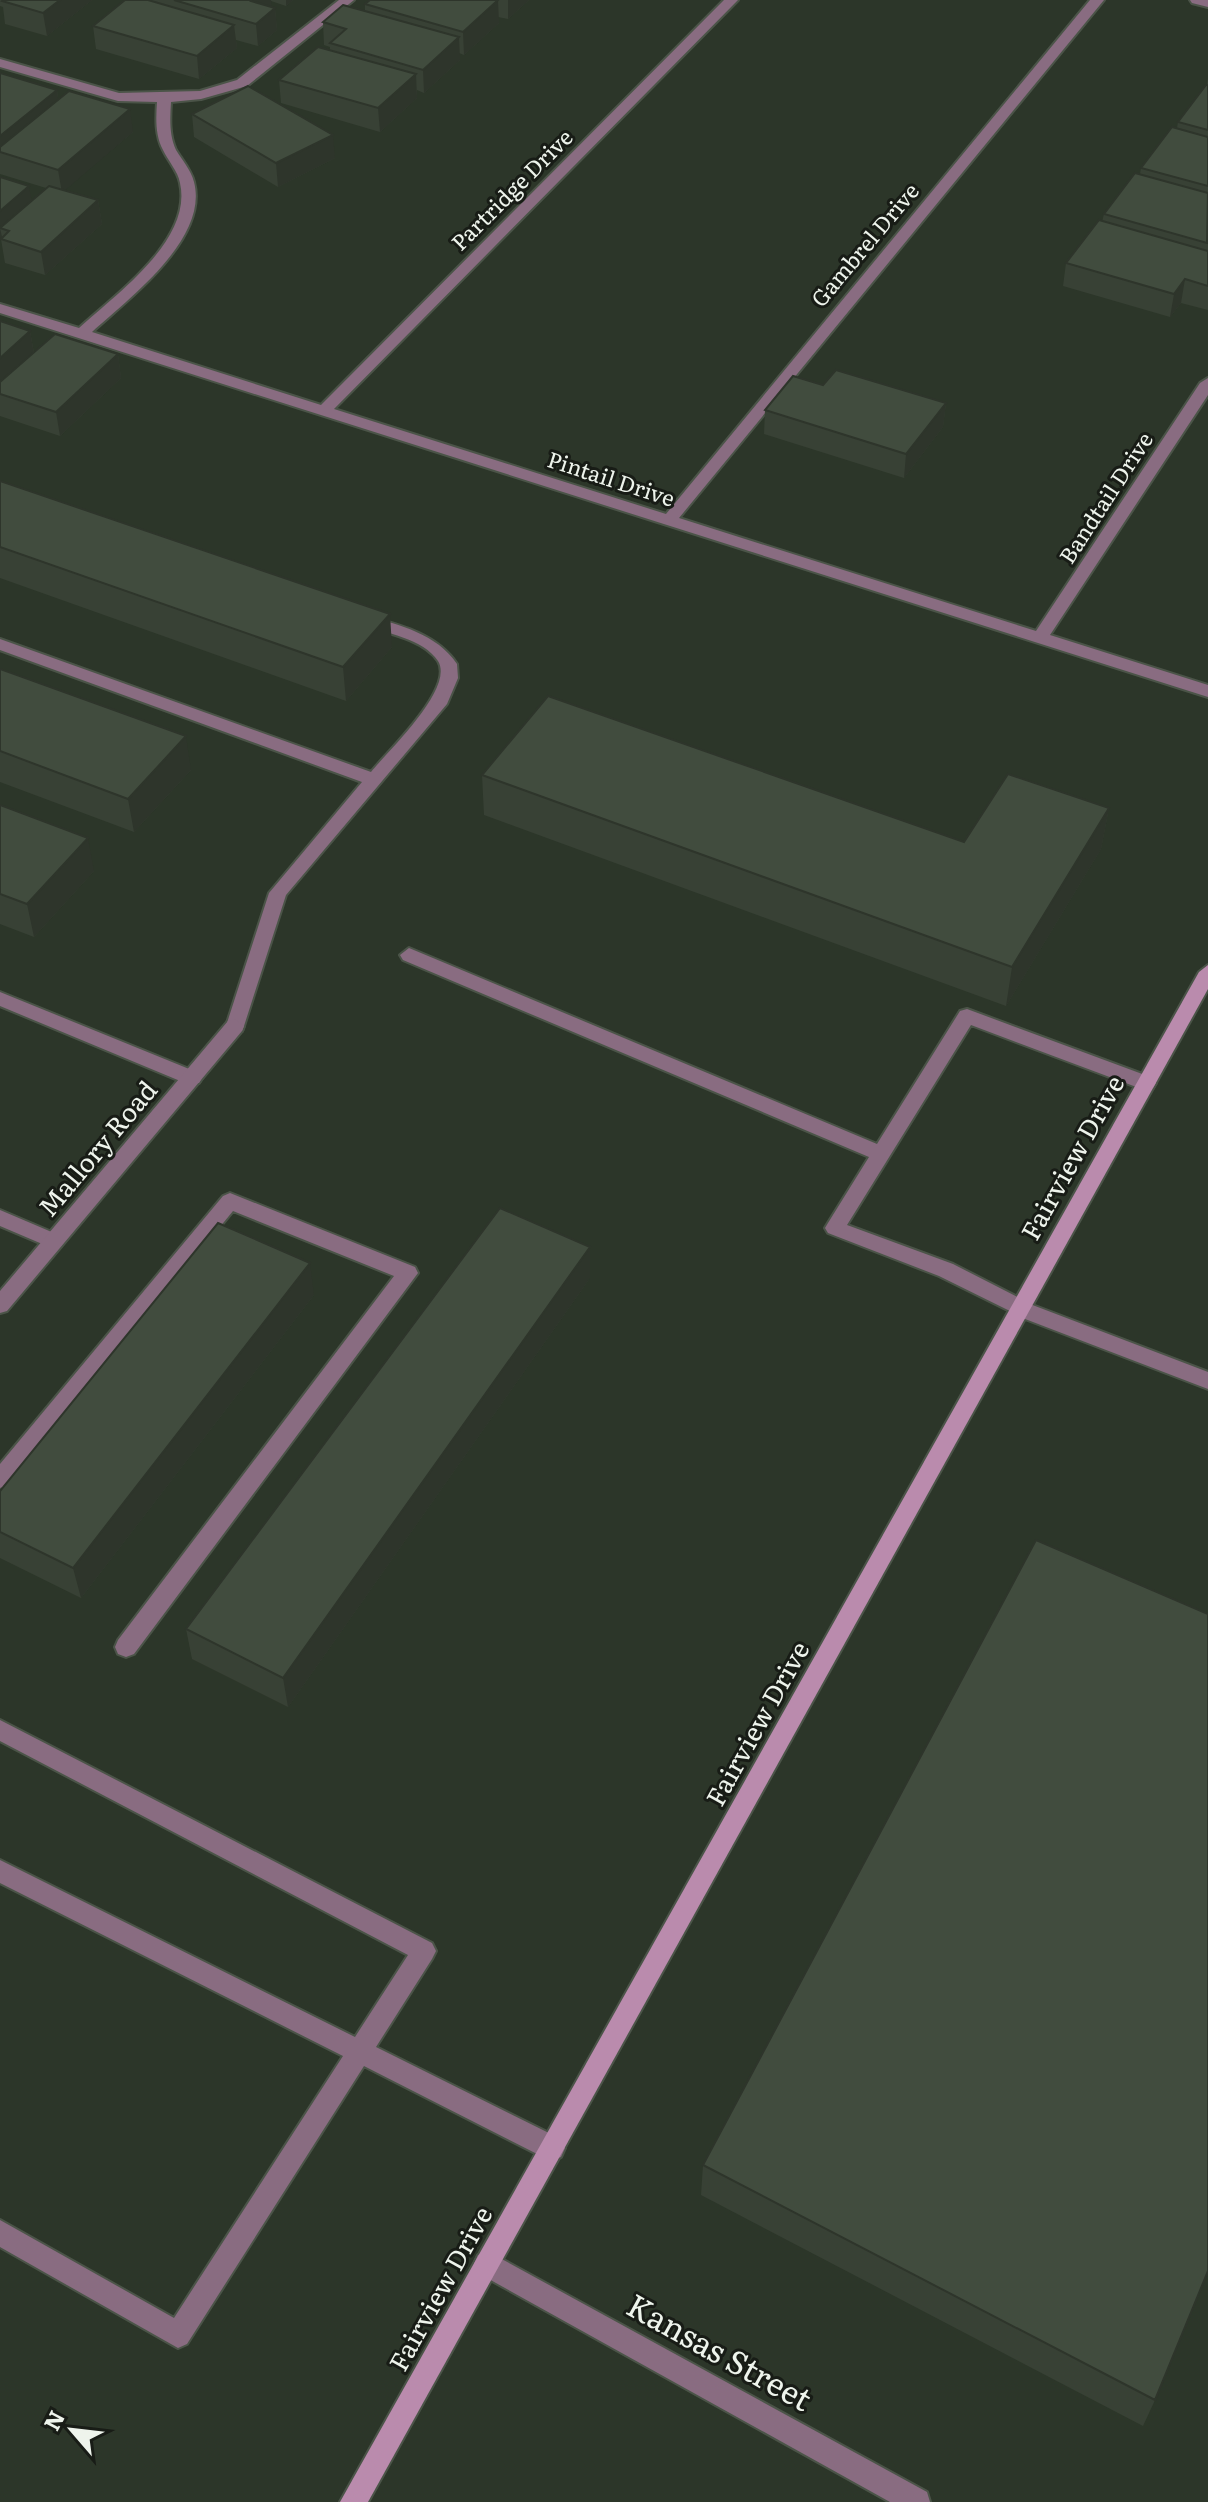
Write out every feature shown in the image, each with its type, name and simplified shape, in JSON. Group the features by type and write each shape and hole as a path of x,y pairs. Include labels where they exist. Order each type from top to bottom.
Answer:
{"main road":[{"name":"Fairview Drive","path":"353,2502 1208,972"}],"street":[{"path":"0,63 118,97 201,95 242,83 347,0"},
{"name":"Partridge Drive","path":"323,411 731,0"},
{"name":"Gambrel Drive","path":"669,520 1097,0"},
{"path":"1197,0 1208,3"},
{"path":"81,334 151,268 183,226 189,199 187,181 167,145 163,125 164,98"},
{"name":"Pintail Drive","path":"0,308 1208,691"},
{"name":"Bandtail Drive","path":"1040,638 1208,383"},
{"path":"0,644 373,779 441,700 450,673 445,658 426,641 352,616"},
{"name":"Mallory Road","path":"0,1305 235,1026 278,893 373,779"},
{"path":"409,955 881,1154"},
{"path":"0,999 192,1078"},
{"path":"1146,1083 967,1016 835,1228 946,1270 1022,1309 1208,1381"},
{"path":"0,1479 230,1201 408,1273 126,1647"},
{"path":"0,1218 54,1241"},
{"path":"0,1730 424,1951 178,2335 0,2233"},
{"path":"0,1871 552,2148"},
{"name":"Kansas Street","path":"487,2264 917,2502"}],"building":[{"path":"3,0 60,0 43,13"},
{"path":"125,0 148,0 234,25 197,56 93,26"},
{"path":"174,0 252,0 275,8 256,24"},
{"path":"370,0 498,0 463,32 365,4"},
{"path":"343,5 459,37 423,70 330,43 346,29 323,22"},
{"path":"318,47 416,74 378,108 279,80"},
{"path":"0,73 57,90 0,136"},
{"path":"1206,85 1208,130 1178,122"},
{"path":"248,86 333,135 276,163 192,114"},
{"path":"69,91 130,109 58,170 0,152 0,147"},
{"path":"1172,127 1208,137 1208,186 1141,168"},
{"path":"1135,173 1208,193 1207,243 1104,214"},
{"path":"0,177 29,186 0,211"},
{"path":"49,186 98,200 41,252 1,239 9,231 0,228"},
{"path":"1099,220 1208,251 1208,286 1185,279 1174,294 1066,263"},
{"path":"0,321 30,331 0,358"},
{"path":"55,334 118,354 56,412 0,394 0,382"},
{"path":"836,370 946,403 906,454 765,410 793,376 823,385"},
{"path":"0,481 390,614 343,667 0,547"},
{"path":"0,669 186,736 128,799 0,751"},
{"path":"548,696 964,842 1008,774 1109,808 1012,967 482,775"},
{"path":"0,805 88,838 27,904 0,894"},
{"path":"500,1208 590,1247 283,1678 186,1629"},
{"path":"218,1223 310,1263 73,1568 0,1532 0,1491"},
{"path":"1036,1540 1208,1614 1208,2271 1155,2400 703,2165"}]}
